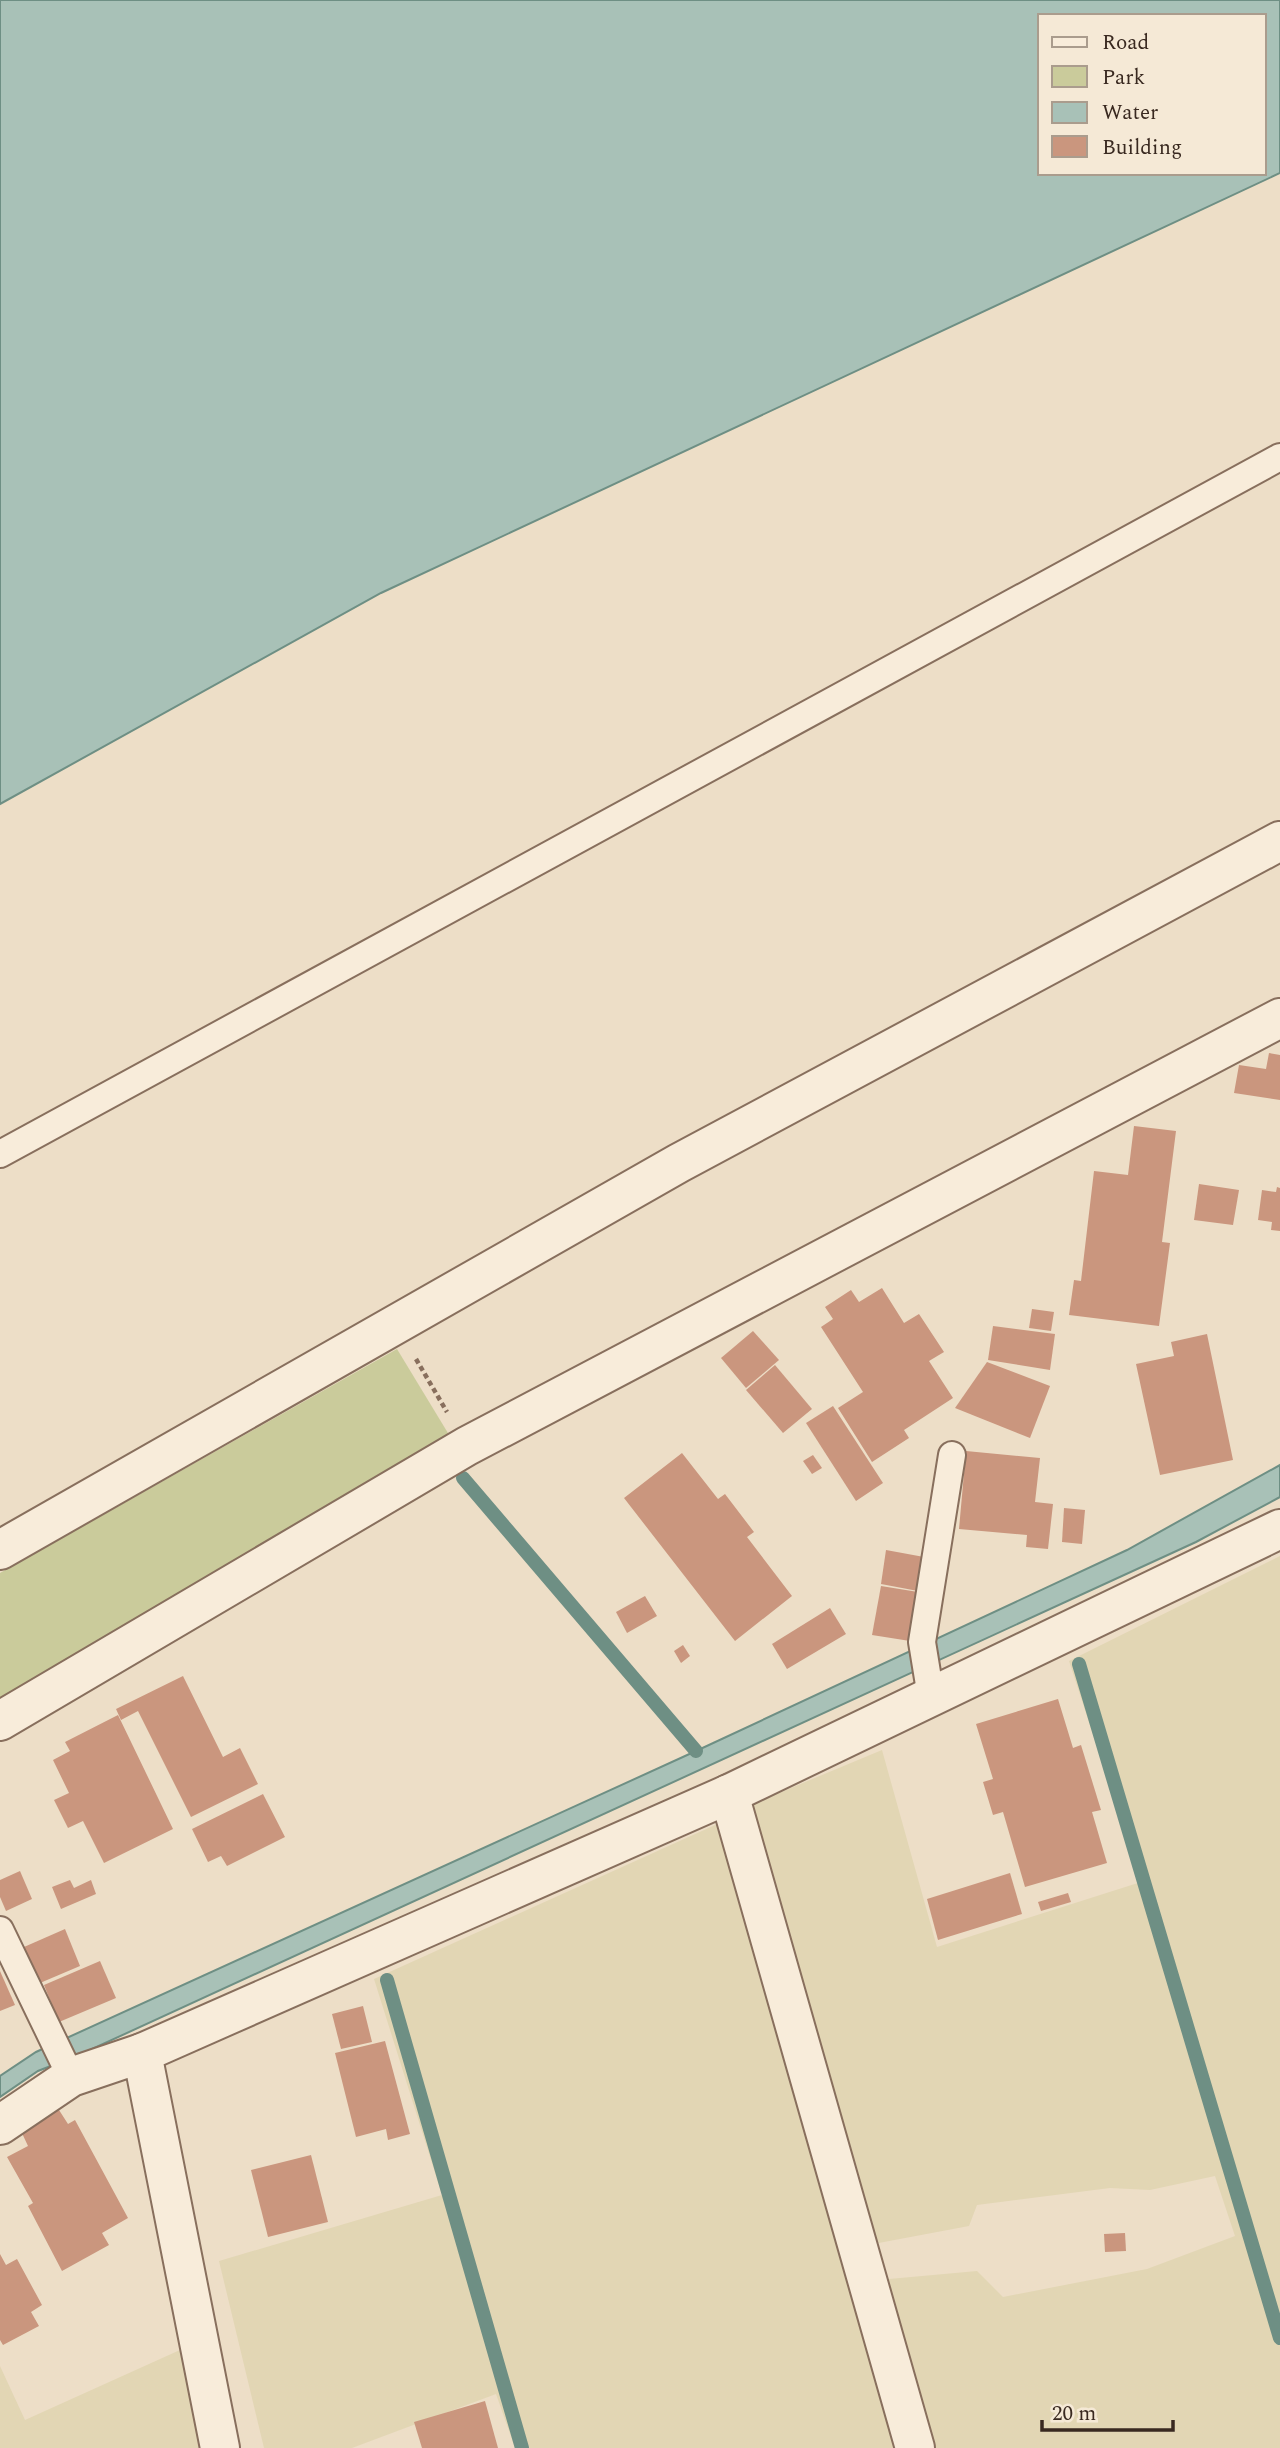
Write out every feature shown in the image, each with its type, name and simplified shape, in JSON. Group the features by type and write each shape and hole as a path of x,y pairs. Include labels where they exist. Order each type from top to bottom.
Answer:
{"street":[{"path":"0,1550 679,1163 1280,841"},
{"path":"0,1721 467,1446 1280,1018"},
{"path":"0,2125 68,2071 142,2053 729,1794 929,1686 1280,1529"},
{"path":"729,1794 915,2448"},
{"path":"142,2053 220,2448"}],"lane":[{"path":"0,1154 1280,457"},
{"path":"929,1686 922,1642 952,1455"},
{"path":"0,1930 68,2071"}],"path":[{"path":"396,1325 467,1446"}],"shaded area":[{"path":"1280,1556 1280,2448 927,2448 878,2280 977,2271 1003,2297 1147,2269 1235,2236 1215,2176 1150,2190 1110,2188 977,2205 969,2226 868,2245 743,1808 882,1750 937,1947 1141,1882 1069,1661"},
{"path":"724,1821 906,2448 515,2448 496,2394 352,2448 264,2448 219,2261 442,2195 374,1979"},
{"path":"180,2350 200,2448 0,2448 0,2366 25,2420"}],"green space":[{"path":"397,1349 454,1443 0,1706 0,1573"}],"water":[{"path":"0,0 1280,0 1280,173 381,593 0,804"},
{"path":"1280,1465 1280,1497 1196,1542 79,2055 38,2071 0,2097 0,2076 36,2052 696,1751 1127,1550"}],"building":[{"path":"1269,1053 1280,1055 1280,1100 1234,1093 1239,1065 1266,1069"},
{"path":"1134,1126 1176,1131 1162,1242 1170,1243 1159,1326 1069,1315 1074,1280 1081,1281 1094,1171 1128,1175"},
{"path":"1199,1184 1239,1190 1233,1225 1194,1220"},
{"path":"1277,1187 1280,1188 1280,1231 1271,1230 1272,1222 1258,1220 1262,1190 1276,1192"},
{"path":"882,1288 904,1323 919,1314 944,1352 929,1361 953,1398 904,1430 909,1438 872,1462 838,1408 863,1392 821,1327 833,1319 825,1307 851,1290 859,1302"},
{"path":"1032,1309 1054,1312 1051,1331 1029,1328"},
{"path":"993,1326 1055,1334 1050,1370 988,1360"},
{"path":"753,1331 779,1360 746,1388 721,1358"},
{"path":"1207,1334 1233,1460 1160,1475 1136,1364 1174,1356 1171,1342"},
{"path":"987,1362 1050,1386 1030,1438 955,1408"},
{"path":"775,1365 812,1409 783,1433 746,1390"},
{"path":"833,1406 883,1483 856,1501 806,1423"},
{"path":"966,1451 1040,1458 1035,1502 1053,1504 1048,1549 1026,1547 1027,1535 959,1529"},
{"path":"682,1453 718,1499 725,1494 754,1532 747,1537 792,1596 735,1641 624,1498"},
{"path":"813,1455 822,1468 812,1474 803,1461"},
{"path":"1064,1508 1085,1510 1082,1544 1062,1542"},
{"path":"886,1550 924,1557 918,1591 881,1584"},
{"path":"881,1586 918,1592 910,1641 872,1635"},
{"path":"645,1596 657,1616 627,1633 616,1612"},
{"path":"830,1608 846,1634 787,1669 772,1644"},
{"path":"683,1645 690,1656 681,1663 674,1651"},
{"path":"183,1676 223,1757 240,1748 258,1784 191,1817 138,1711 121,1720 116,1709"},
{"path":"1058,1699 1073,1748 1081,1745 1101,1810 1092,1812 1107,1863 1025,1887 1003,1812 993,1815 983,1782 993,1779 976,1724"},
{"path":"118,1715 173,1829 104,1863 83,1821 68,1828 54,1800 69,1793 53,1760 70,1751 65,1742"},
{"path":"263,1794 285,1837 227,1866 221,1856 208,1862 192,1829"},
{"path":"20,1871 32,1899 6,1911 0,1897 0,1880"},
{"path":"1010,1873 1022,1914 938,1940 927,1899"},
{"path":"70,1880 74,1888 91,1880 96,1894 61,1909 52,1887"},
{"path":"1068,1893 1071,1902 1041,1911 1038,1902"},
{"path":"65,1929 80,1966 40,1983 24,1947"},
{"path":"100,1961 116,1998 59,2022 44,1985"},
{"path":"0,1971 15,2005 0,2011"},
{"path":"363,2006 372,2042 341,2049 332,2014"},
{"path":"385,2041 410,2134 388,2140 386,2129 356,2137 335,2053"},
{"path":"59,2110 68,2124 75,2120 128,2218 102,2233 109,2245 62,2271 28,2206 33,2203 7,2157 28,2146 21,2131"},
{"path":"311,2155 328,2222 268,2237 251,2170"},
{"path":"1125,2233 1126,2251 1105,2252 1104,2234"},
{"path":"0,2254 6,2265 17,2259 42,2305 31,2312 39,2326 3,2345 0,2340"},
{"path":"485,2401 498,2448 422,2448 414,2422"}],"waterway":[{"path":"463,1478 696,1751"},
{"path":"1079,1664 1280,2338"},
{"path":"387,1980 522,2448"}]}
